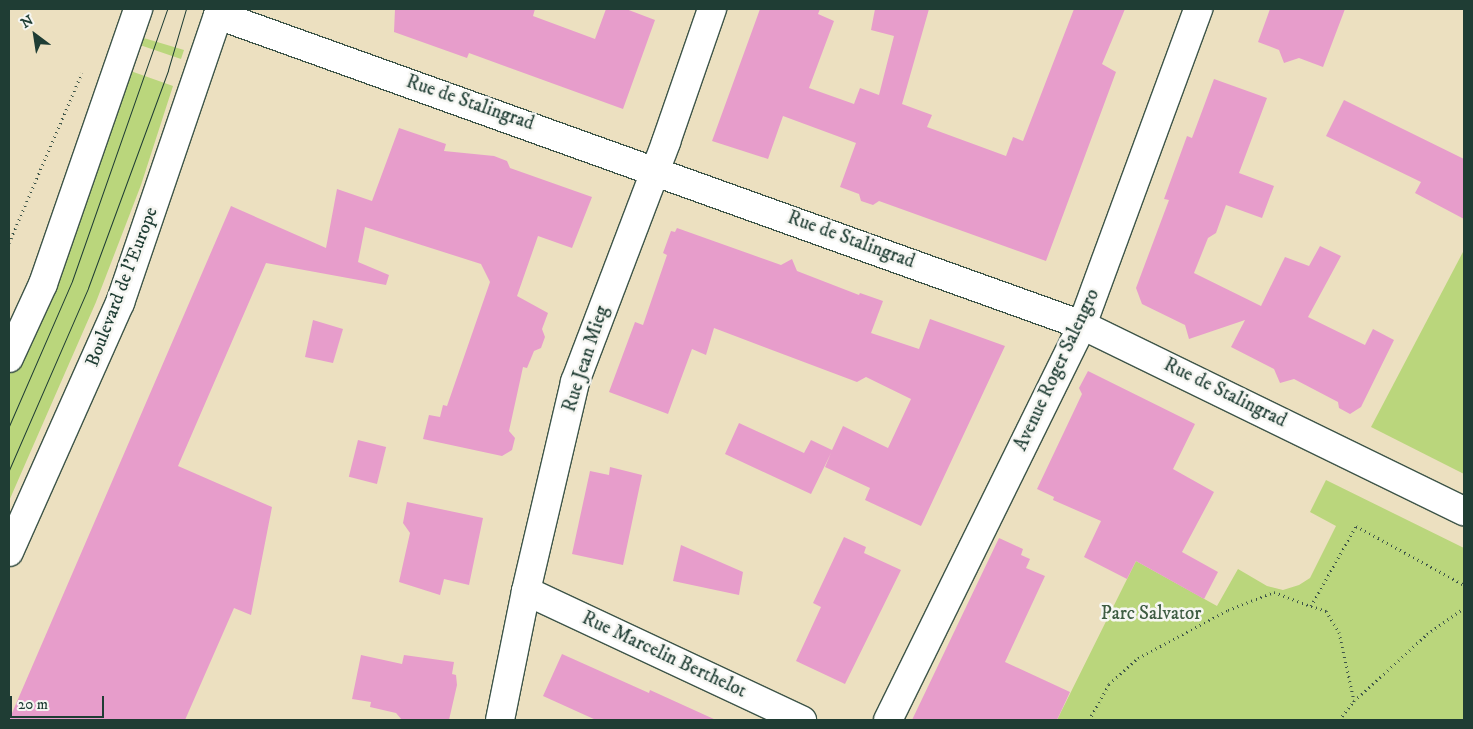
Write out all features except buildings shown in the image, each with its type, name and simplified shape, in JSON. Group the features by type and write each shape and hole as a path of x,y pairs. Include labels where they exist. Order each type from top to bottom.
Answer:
{"street":[{"path":"9,358 42,284 138,9"},
{"name":"Rue Jean Mieg","path":"500,720 526,591 574,382 712,9"},
{"name":"Avenue Roger Salengro","path":"888,720 1082,324 1198,9"},
{"name":"Rue de Stalingrad","path":"213,11 1082,324 1464,511"},
{"name":"Boulevard de l'Europe","path":"9,552 120,304 213,11"},
{"name":"Rue Marcelin Berthelot","path":"526,591 802,720"}],"path":[{"path":"9,243 83,71"},
{"path":"1311,606 1356,526 1464,585"},
{"path":"1089,720 1109,684 1138,658 1228,610 1274,592 1326,611 1339,632 1354,701"},
{"path":"1339,720 1354,701 1427,634 1464,608"}],"green space":[{"path":"137,36 184,50 181,59 134,43"},
{"path":"125,69 173,86 141,185 96,302 9,501 9,374 37,309"},
{"path":"1464,250 1464,474 1371,427"},
{"name":"Parc Salvator","path":"1326,480 1464,548 1464,720 1057,720 1136,561 1217,606 1238,569 1267,586 1283,590 1299,585 1310,578 1336,526 1310,512"}],"tram line":[{"path":"9,426 72,281 167,9"},
{"path":"9,470 88,288 168,70 186,9"}]}
